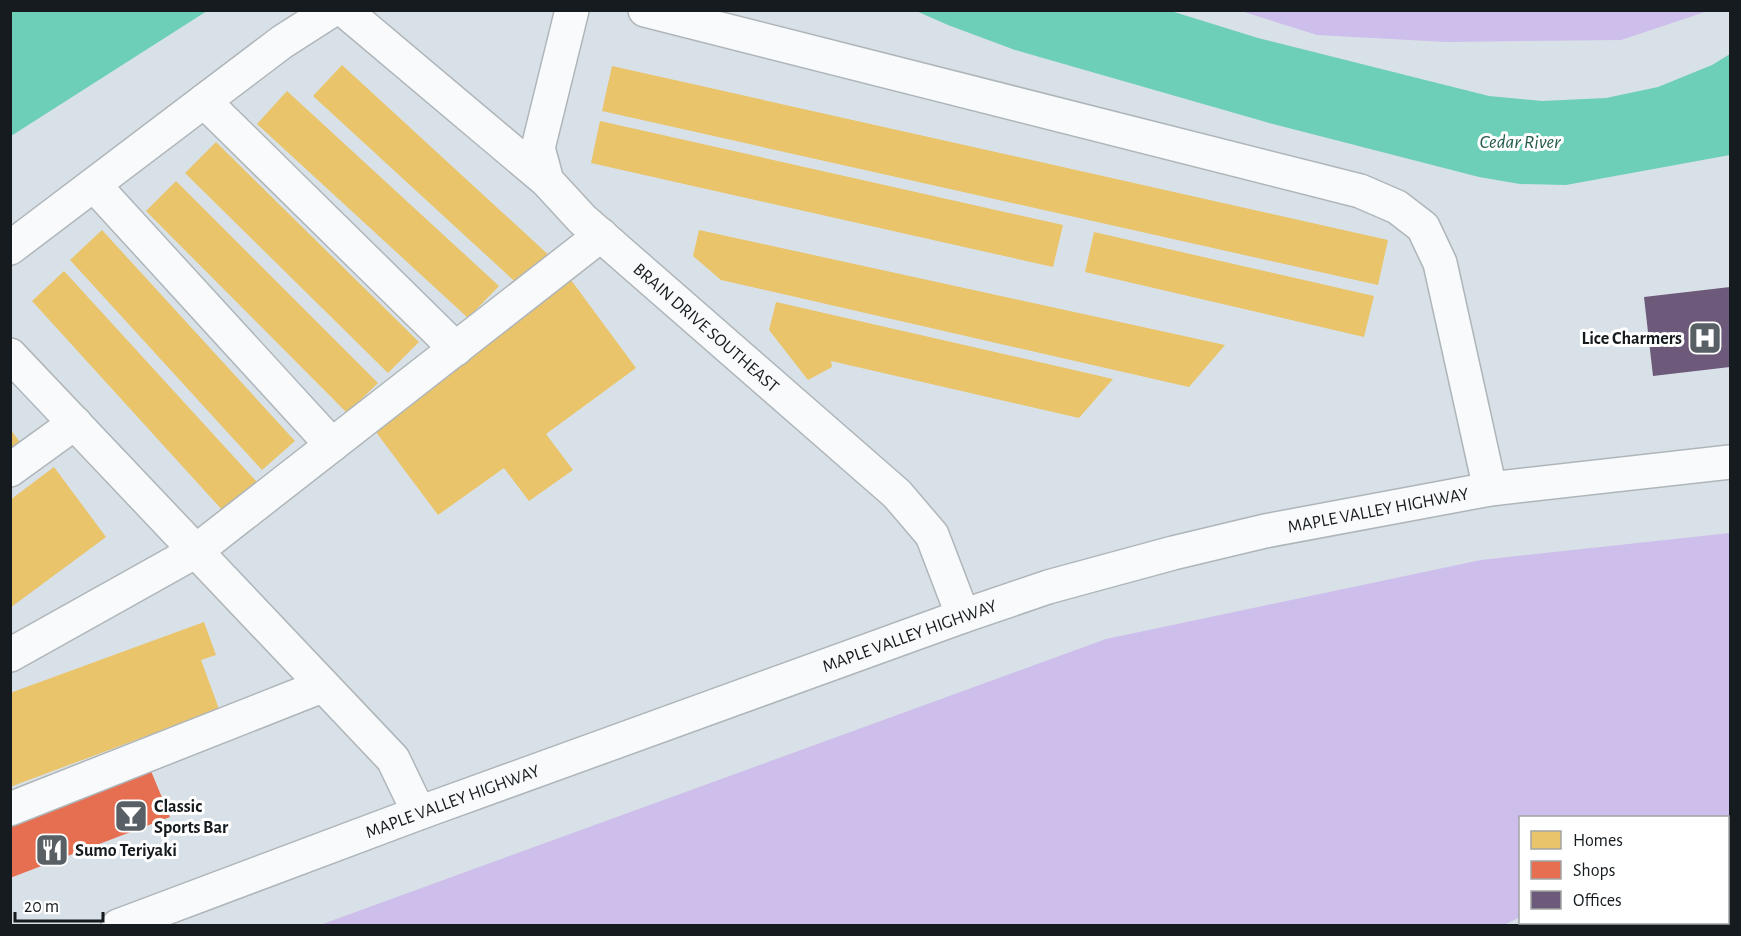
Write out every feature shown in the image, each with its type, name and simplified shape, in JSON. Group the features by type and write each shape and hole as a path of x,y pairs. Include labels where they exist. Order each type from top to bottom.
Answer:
{"main road":[{"path":"10,248 282,42 332,10"},
{"path":"344,10 547,181"},
{"name":"BRAIN DRIVE SOUTHEAST","path":"572,10 538,148 547,181 582,219 897,494 933,535 963,616"},
{"path":"645,10 1360,191 1396,207 1423,227 1440,263 1490,489"},
{"path":"204,101 456,349"},
{"path":"94,184 332,445"},
{"path":"10,655 196,551 601,235"},
{"path":"10,355 393,759 419,813"},
{"path":"10,470 75,423"},
{"name":"MAPLE VALLEY HIGHWAY","path":"118,926 419,813 1048,587 1265,531 1490,489 1731,462"},
{"path":"10,809 322,686"}],"shaded area":[{"path":"1708,10 1621,40 1446,42 1317,35 1241,11"},
{"path":"1730,533 1730,861 1729,816 1519,816 1519,918 1504,925 320,925 1106,639 1481,560"}],"water":[{"path":"11,10 207,10 207,11 11,136"},
{"name":"Cedar River","path":"916,11 1171,11 1258,38 1489,96 1542,101 1606,98 1658,87 1712,65 1730,54 1730,155 1566,185 1520,184 1479,177 1273,124 1015,50"}],"building: Homes":[{"path":"342,65 552,258 523,289 313,96"},
{"path":"612,66 1388,240 1378,285 602,111"},
{"path":"287,91 499,286 468,318 257,124"},
{"path":"600,121 1063,225 1053,267 591,163"},
{"path":"216,142 419,342 388,373 185,173"},
{"path":"176,181 378,383 347,413 146,211"},
{"path":"102,230 295,441 262,470 70,260"},
{"path":"699,230 1225,345 1189,387 721,280 693,256"},
{"path":"1094,232 1374,296 1364,337 1085,272"},
{"path":"64,271 257,482 224,512 32,301"},
{"path":"571,280 636,368 546,434 573,470 529,501 504,468 438,515 373,428"},
{"path":"776,302 1113,379 1079,418 831,361 832,367 808,380 769,330"},
{"path":"10,429 23,446 10,456"},
{"path":"54,467 106,537 10,608 10,500"},
{"path":"204,622 216,655 201,660 219,709 10,787 10,693"}],"building: Shops":[{"path":"151,771 170,817 10,878 10,823"}],"building: Offices":[{"path":"1730,287 1730,367 1653,376 1644,297"}],"place":[{"name":"Lice Charmers","path":"1705,338"},
{"name":"Classic Sports Bar","path":"131,816"},
{"name":"Sumo Teriyaki","path":"52,850"}]}
